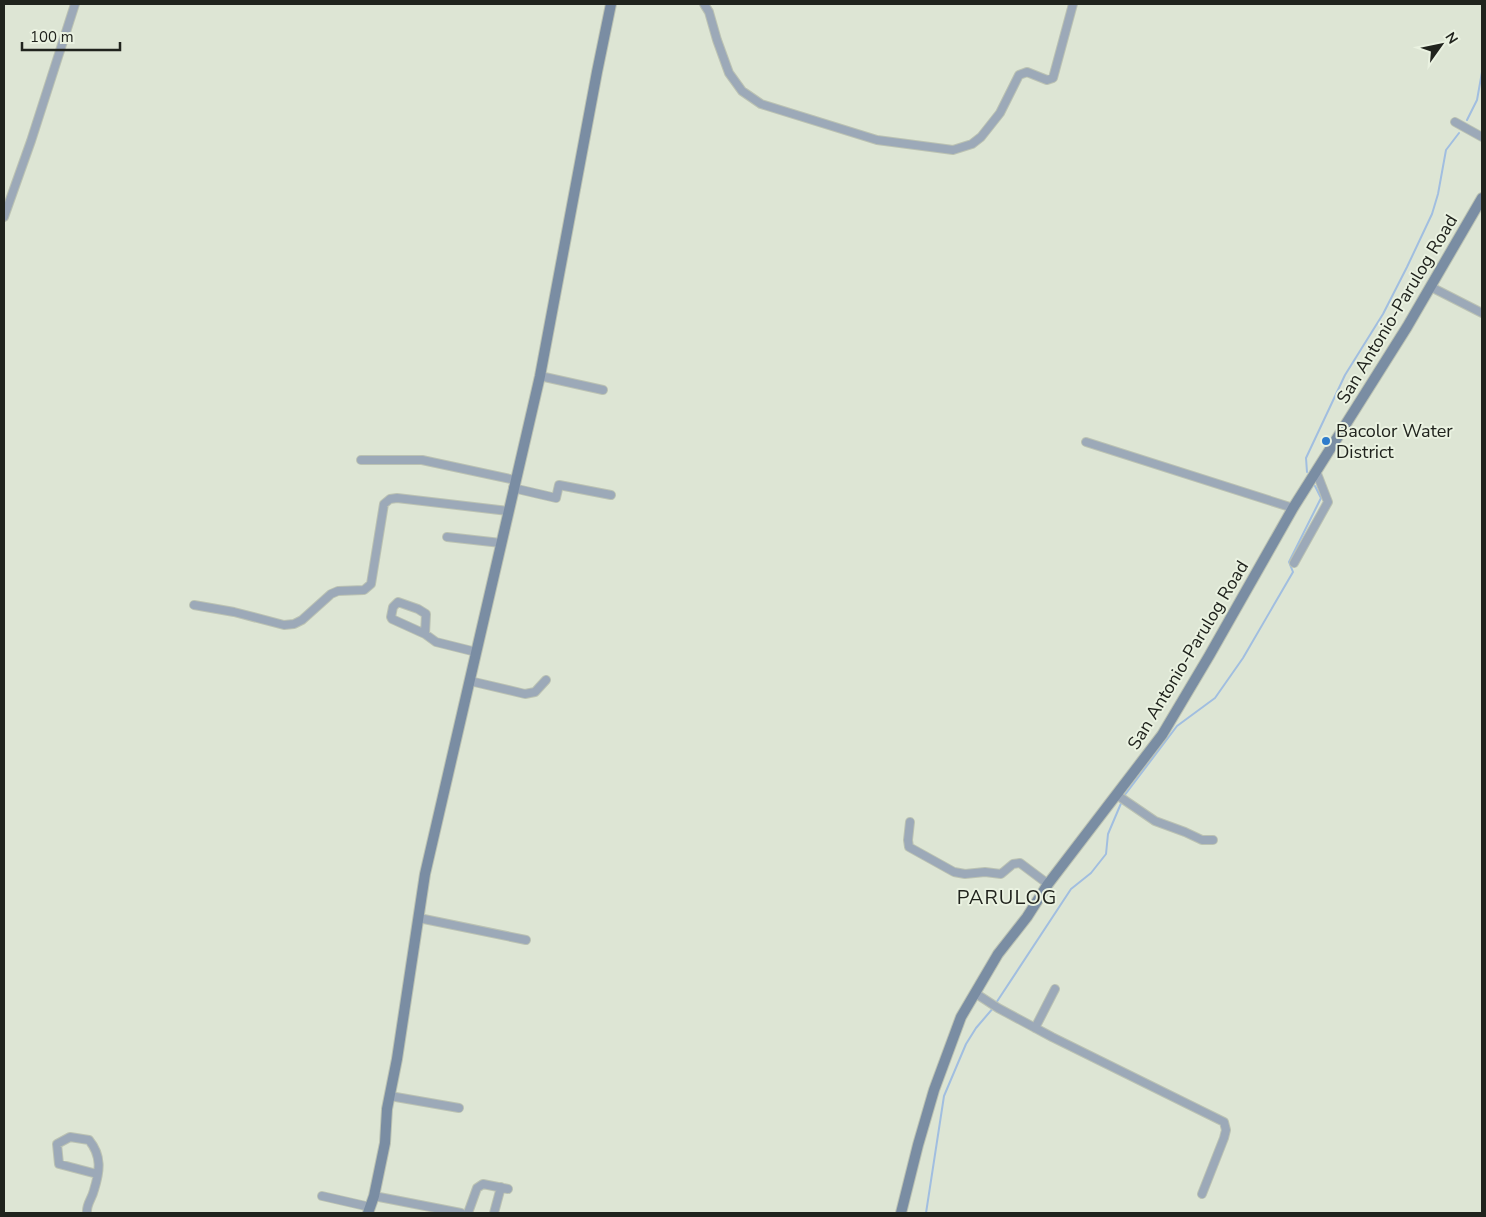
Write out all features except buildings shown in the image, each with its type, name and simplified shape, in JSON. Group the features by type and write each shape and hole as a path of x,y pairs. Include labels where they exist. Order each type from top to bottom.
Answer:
{"street":[{"path":"4,217 75,4"},
{"path":"322,1196 369,1210 374,1196 385,1143 390,1096 425,874 540,376 596,72 611,4"},
{"path":"704,4 709,12 728,73 742,91 761,104 877,140 953,150 972,144 981,137 1006,103 1019,75 1027,72 1047,80 1053,78 1073,4"},
{"path":"1455,122 1482,136"},
{"name":"San Antonio-Parulog Road","path":"901,1213 934,1090 961,1017 998,954 1027,917 1048,884 1121,798 1162,735 1293,508 1430,287 1482,198"},
{"path":"1430,287 1482,313"},
{"path":"540,376 603,390"},
{"path":"1086,442 1293,508"},
{"path":"362,460 422,460 514,484 556,498 559,485 612,495"},
{"path":"1294,563 1328,502 1316,471"},
{"path":"194,605 284,624 294,624 314,610 331,594 364,590 371,584 384,504 390,499 397,498 508,511"},
{"path":"447,537 501,543"},
{"path":"424,634 426,614 398,602 395,604 392,619 424,634 436,642 476,652"},
{"path":"470,681 525,694 535,692 546,680"},
{"path":"1121,798 1155,821 1202,840 1213,840"},
{"path":"910,822 908,840 910,847 954,872 965,874 985,872 1001,874 1013,864 1020,862 1048,884"},
{"path":"419,918 526,940"},
{"path":"1036,1028 1055,989"},
{"path":"975,993 1036,1028 1224,1122 1226,1130 1224,1138 1202,1194"},
{"path":"390,1096 459,1108"},
{"path":"87,1213 87,1207 94,1190 98,1174 100,1160 94,1146 89,1140 70,1137 57,1144 59,1164 98,1174"},
{"path":"468,1213 477,1188 483,1184 504,1188 494,1213"},
{"path":"374,1196 461,1213"}],"waterway":[{"path":"1467,120 1477,100 1482,72"},
{"path":"1307,472 1306,458 1345,375 1383,314 1432,214 1438,194 1446,150 1459,133"},
{"path":"1124,796 1177,726 1215,698 1243,658 1293,572 1289,562 1321,498 1315,486"},
{"path":"996,1003 1071,889 1091,873 1106,854 1108,834 1122,801"},
{"path":"926,1213 944,1096 966,1044 976,1028 994,1007"}],"place":[{"name":"Bacolor Water District","path":"1326,441"}],"district":[{"name":"PARULOG","path":"1007,897"}]}
